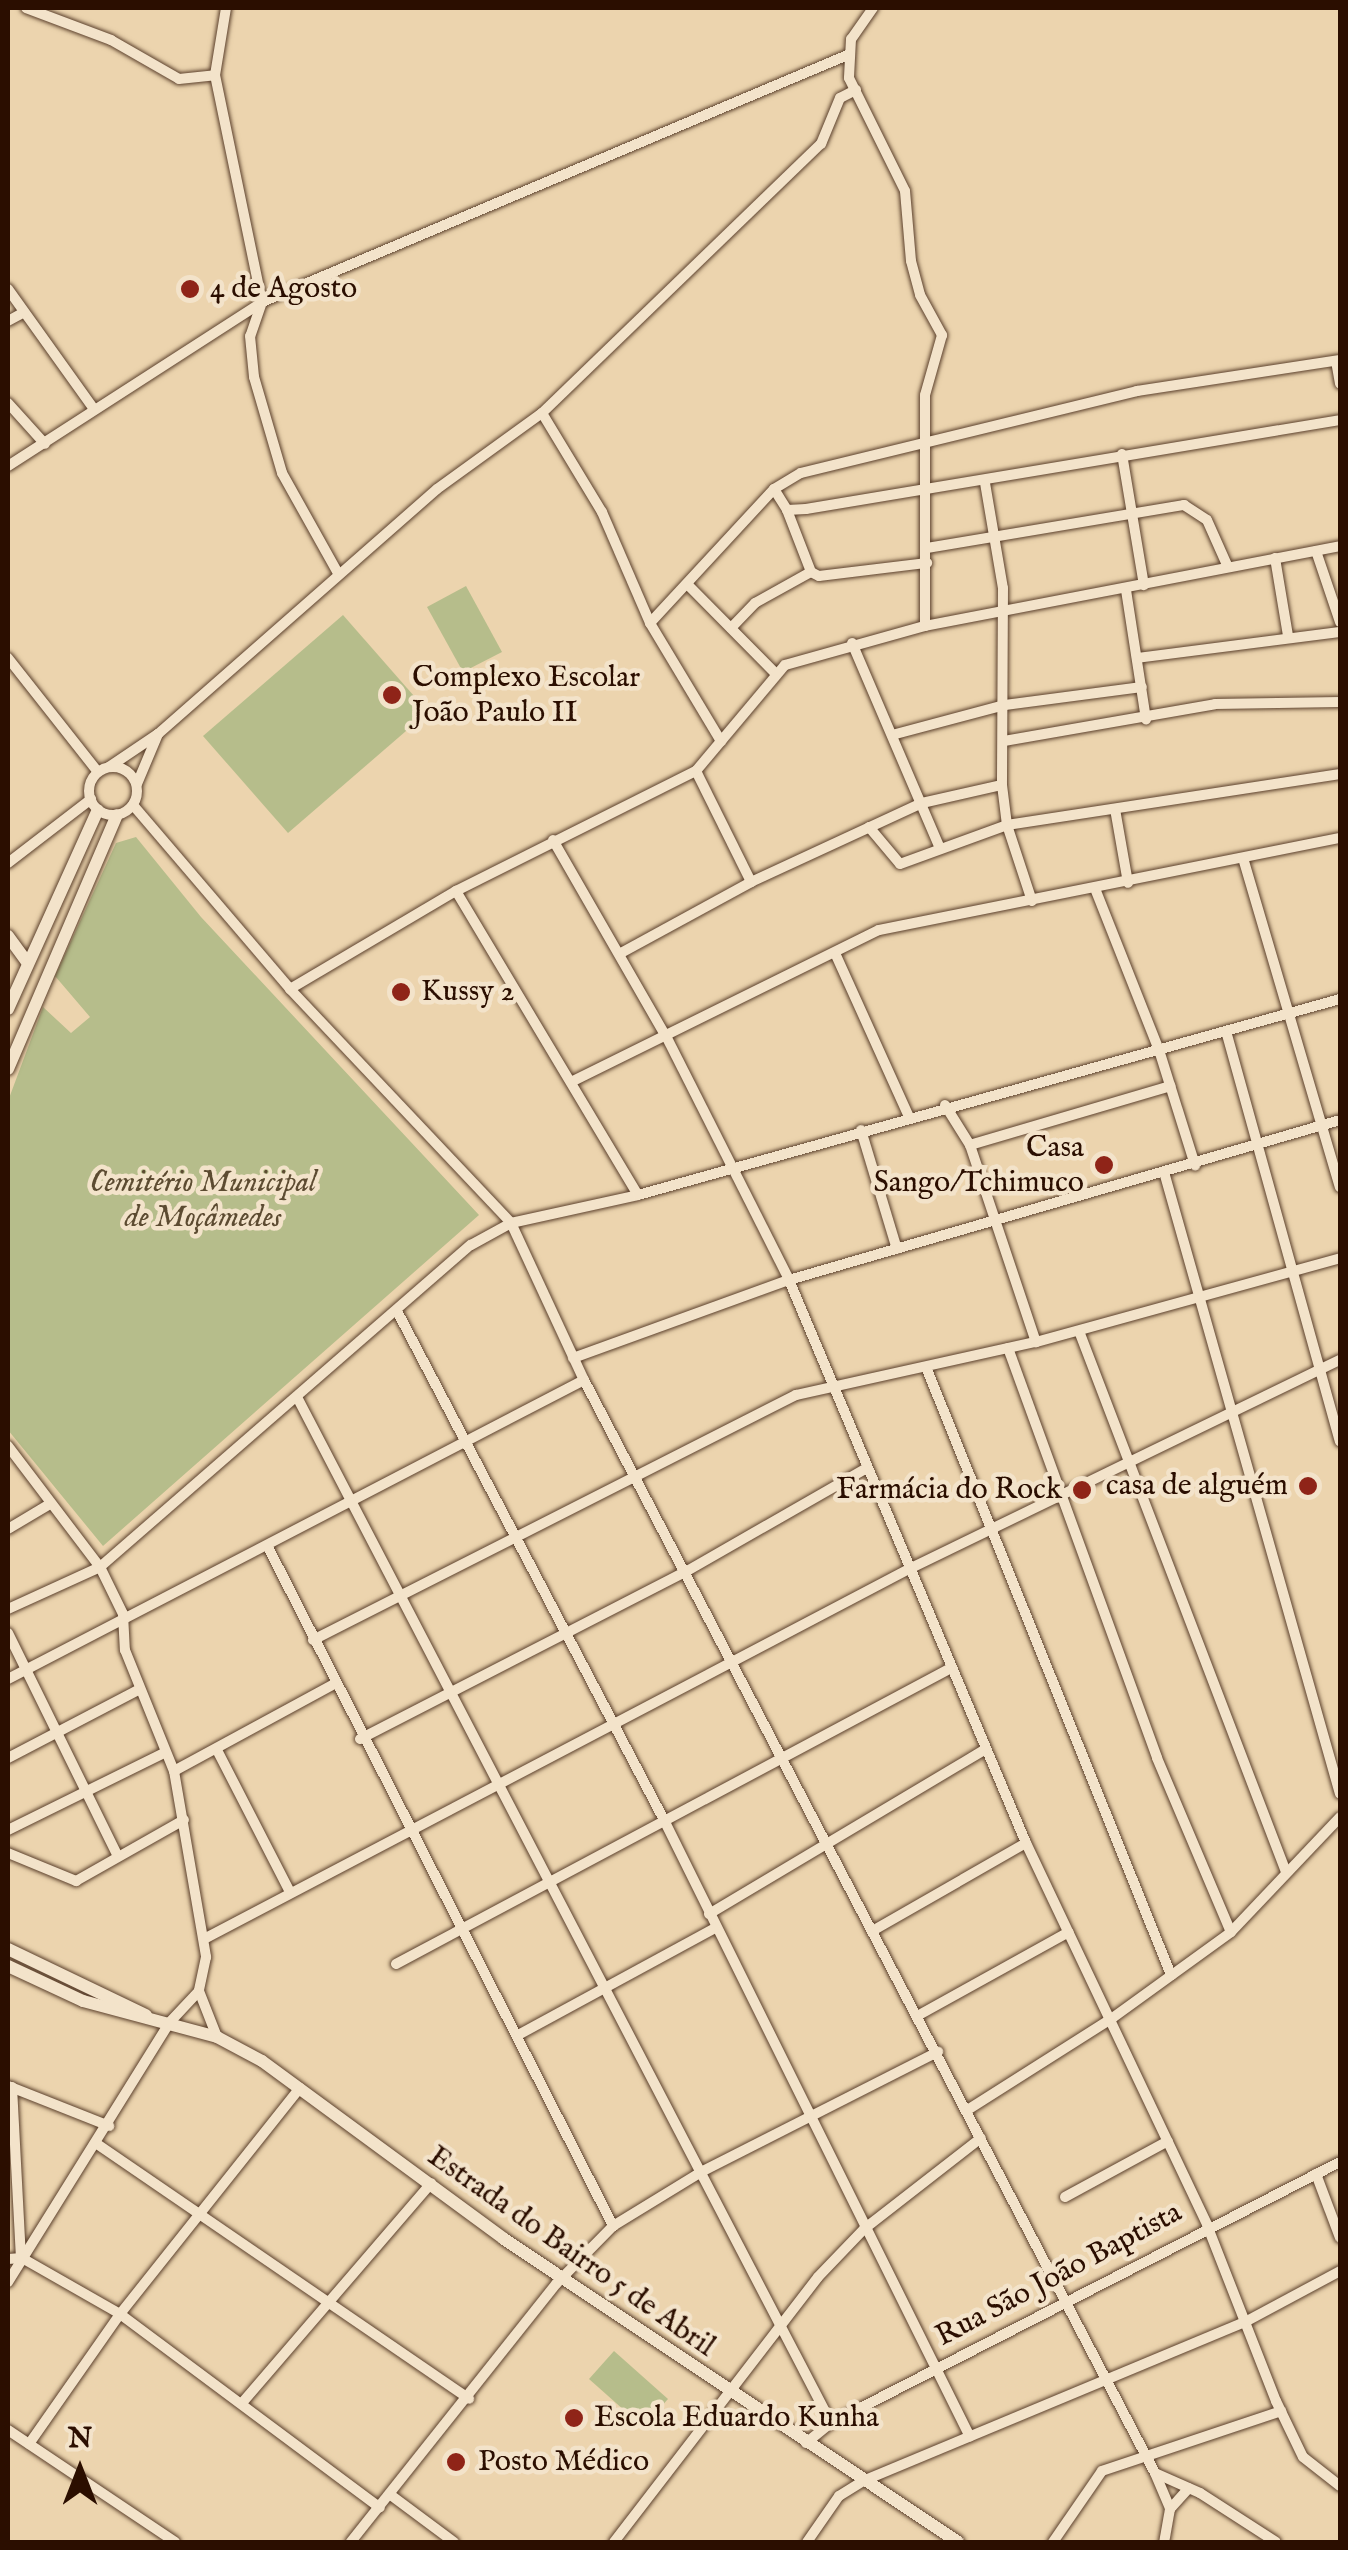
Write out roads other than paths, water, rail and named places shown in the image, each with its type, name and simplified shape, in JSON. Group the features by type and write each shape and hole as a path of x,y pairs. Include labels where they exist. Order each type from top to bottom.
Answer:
{"street":[{"path":"26,8 111,40 178,79 215,75"},
{"path":"226,8 215,75 262,302 250,336 267,426 282,473 338,573"},
{"path":"873,8 851,38 856,90 906,191 911,261 942,335 926,395 925,626"},
{"path":"8,466 262,302 850,54"},
{"path":"8,1009 94,804 102,771 158,734 338,573 542,413 820,144 840,98 856,90"},
{"path":"8,289 94,409"},
{"path":"8,321 24,312"},
{"path":"650,623 774,489 828,464 1138,391 1338,361 1340,384"},
{"path":"8,403 44,444"},
{"path":"542,413 602,512 650,623 721,741"},
{"path":"787,510 985,483 1122,454 1340,420"},
{"path":"1122,454 1144,584"},
{"path":"985,483 1003,610 1002,786 1007,825 1032,901"},
{"path":"774,489 787,510 811,572 825,578 927,562"},
{"path":"927,548 1168,505 1194,509 1227,566"},
{"path":"290,989 456,891 696,770 775,673 852,642 1340,546"},
{"path":"1316,550 1340,622"},
{"path":"1275,558 1288,636"},
{"path":"732,628 754,603 811,572"},
{"path":"688,586 775,673"},
{"path":"1126,590 1146,719"},
{"path":"1138,658 1340,632"},
{"path":"852,642 940,848"},
{"path":"8,658 102,771"},
{"path":"892,736 1005,705 1142,686"},
{"path":"1004,741 1244,701 1340,702"},
{"path":"8,1069 117,815 133,806 158,734"},
{"path":"102,771 122,769 137,786"},
{"path":"696,770 751,882"},
{"path":"869,828 897,864 1007,825 1340,774"},
{"path":"621,953 751,882 922,802 1002,786"},
{"path":"94,804 117,815"},
{"path":"8,863 94,804"},
{"path":"133,806 290,989 510,1222 584,1380 969,2109 1155,2473 1170,2510"},
{"path":"1115,809 1128,883"},
{"path":"574,1081 906,922 1096,891 1340,838"},
{"path":"553,840 667,1038 790,1280 1026,1843 1207,2225 1281,2411 1304,2457 1340,2486"},
{"path":"1243,858 1317,1124 1340,1187"},
{"path":"456,891 574,1081 638,1195"},
{"path":"1096,891 1159,1050 1195,1165"},
{"path":"8,936 26,960"},
{"path":"835,953 909,1118"},
{"path":"8,1609 100,1567 471,1245 510,1222 638,1195 945,1105 1340,999"},
{"path":"1226,1031 1290,1273 1340,1441"},
{"path":"970,1145 1171,1086"},
{"path":"945,1105 970,1145 1036,1342"},
{"path":"574,1358 790,1280 1256,1148 1317,1124 1340,1120"},
{"path":"861,1130 897,1249"},
{"path":"1164,1172 1340,1794"},
{"path":"313,1640 761,1410 832,1385 1036,1342 1340,1258"},
{"path":"397,1310 666,1822 715,1928 812,2114 864,2229 970,2437"},
{"path":"1078,1330 1286,1872"},
{"path":"1008,1348 1157,1758 1231,1932"},
{"path":"204,1939 500,1780 911,1568 1340,1360"},
{"path":"926,1367 988,1530 1170,1974"},
{"path":"8,1680 123,1614 268,1546 584,1380"},
{"path":"297,1397 398,1596 500,1780 830,2423"},
{"path":"8,1448 100,1567 123,1614 125,1650 164,1754 174,1770 204,1939 199,1991 217,2037"},
{"path":"360,1740 450,1689 687,1571 867,1468"},
{"path":"8,1529 50,1504"},
{"path":"268,1546 360,1740 520,2034 613,2226"},
{"path":"8,1633 117,1854"},
{"path":"396,1964 784,1762 951,1668"},
{"path":"174,1770 334,1684"},
{"path":"8,1758 140,1689"},
{"path":"709,1914 986,1749"},
{"path":"217,1750 290,1892"},
{"path":"8,1830 164,1754"},
{"path":"969,2109 1111,2019 1231,1932 1340,1817"},
{"path":"8,1853 71,1881 184,1820"},
{"path":"874,1930 1026,1843"},
{"path":"520,2034 715,1928"},
{"path":"919,2015 1068,1932"},
{"path":"8,1949 148,2017"},
{"path":"8,1966 82,2002 148,2017"},
{"path":"8,2282 109,2126 168,2023 199,1991"},
{"name":"Estrada do Bairro 5 de Abril","path":"148,2017 217,2037 300,2088 729,2393 958,2542"},
{"path":"351,2542 392,2496 562,2277 613,2226 702,2172 938,2052"},
{"path":"22,2258 10,2086 109,2126"},
{"path":"29,2444 120,2314 300,2088"},
{"path":"614,2542 778,2323 864,2229 981,2138"},
{"path":"1065,2197 1168,2141"},
{"path":"97,2144 469,2399"},
{"name":"Rua São João Baptista","path":"806,2443 830,2423 1207,2225 1340,2162"},
{"path":"1316,2174 1340,2238"},
{"path":"242,2403 431,2183"},
{"path":"8,2259 22,2258 120,2314 380,2508"},
{"path":"807,2542 838,2496 863,2481 1245,2322 1340,2271"},
{"path":"1053,2542 1102,2471 1281,2411"},
{"path":"8,2430 175,2542"},
{"path":"1155,2473 1189,2488 1276,2542"},
{"path":"1164,2542 1170,2510 1189,2488"},
{"path":"392,2496 454,2542"}],"place":[{"name":"4 de Agosto","path":"190,289"},
{"name":"Complexo Escolar João Paulo II","path":"392,695"},
{"name":"Kussy 2","path":"401,992"},
{"name":"Casa Sango/Tchimuco","path":"1104,1165"},
{"name":"casa de alguém","path":"1308,1486"},
{"name":"Farmácia do Rock","path":"1082,1490"},
{"name":"Escola Eduardo Kunha","path":"574,2418"},
{"name":"Posto Médico","path":"456,2462"}],"park label":[{"name":"Cemitério Municipal de Moçâmedes","path":"203,1200"}]}
